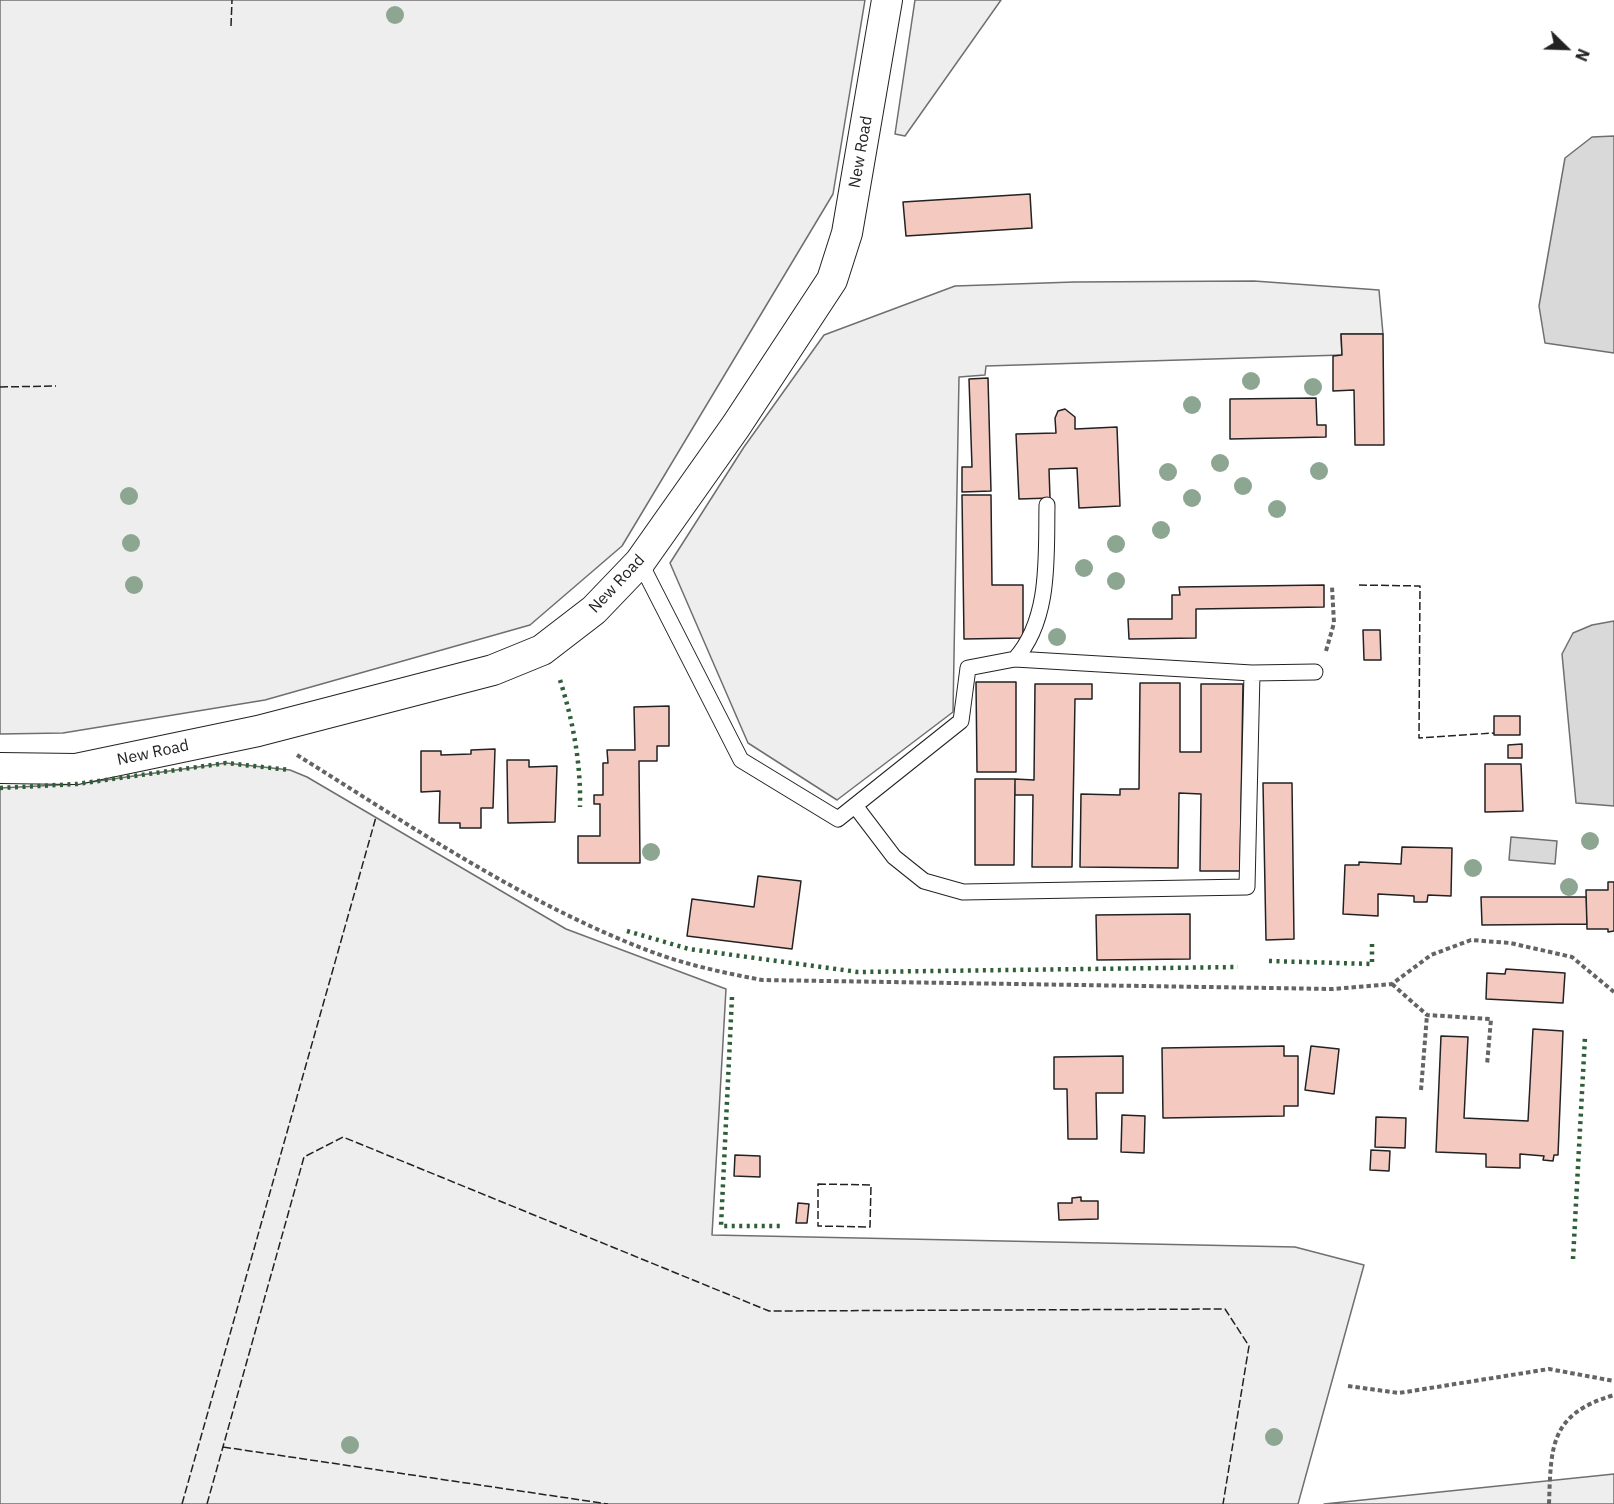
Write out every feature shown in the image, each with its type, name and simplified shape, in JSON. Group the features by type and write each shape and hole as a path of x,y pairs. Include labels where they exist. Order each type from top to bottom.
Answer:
{"street":[{"name":"New Road","path":"0,768 76,769 258,731 493,670 542,650 594,610 640,562 736,426 832,280 847,233 887,0"}],"lane":[{"path":"1015,659 1029,644 1046,581 1047,505"},
{"path":"640,562 741,760 838,819 962,721 968,668 1015,659 1252,673 1316,672"},
{"path":"856,807 894,857 924,881 963,892 1247,887 1252,673"}],"path":[{"path":"1316,672 1332,637 1332,587"},
{"path":"258,731 455,853 569,917 653,952 716,971 762,980 1333,989 1392,984 1431,955 1471,940 1510,943 1572,957 1614,992"},
{"path":"1392,984 1427,1015 1491,1019 1487,1065"},
{"path":"1421,1090 1427,1015"},
{"path":"1348,1386 1399,1393 1549,1369 1614,1381"},
{"path":"1550,1504 1551,1453 1566,1419 1592,1401 1614,1395"}],"shaded area":[{"path":"0,0 865,0 833,194 622,546 530,625 265,700 63,733 0,734"},
{"path":"915,0 1001,0 905,136 895,134"},
{"path":"1614,136 1614,353 1545,343 1539,306 1565,158 1592,137"},
{"path":"1254,281 1379,290 1383,334 1341,334 1342,355 986,366 985,375 959,377 953,712 837,800 748,743 670,563 744,447 824,335 955,286 1074,282"},
{"path":"1614,621 1614,806 1576,803 1562,654 1573,633 1592,625"},
{"path":"226,763 290,770 307,777 566,929 726,989 712,1235 1295,1247 1364,1265 1298,1504 0,1504 0,788 77,784"},
{"path":"1511,837 1557,841 1555,864 1509,860"},
{"path":"1614,1474 1614,1504 1324,1504"}],"building":[{"path":"1030,194 1032,228 906,236 903,202"},
{"path":"1341,334 1383,334 1384,445 1355,445 1354,390 1333,391 1333,356 1342,355"},
{"path":"988,378 991,491 962,492 962,467 972,467 969,379"},
{"path":"1316,398 1317,425 1326,425 1326,437 1230,439 1230,399"},
{"path":"1065,409 1075,417 1075,429 1117,427 1120,506 1079,508 1077,468 1049,469 1050,498 1019,499 1016,434 1056,433 1055,418 1058,411"},
{"path":"962,495 991,495 992,585 1023,585 1023,638 964,639"},
{"path":"1324,585 1324,607 1196,609 1196,638 1129,639 1128,619 1172,619 1172,595 1180,595 1179,587"},
{"path":"1363,630 1380,630 1381,660 1364,660"},
{"path":"976,682 1016,682 1016,772 977,772"},
{"path":"1140,683 1180,683 1180,752 1201,752 1201,684 1243,684 1240,871 1200,871 1201,794 1179,793 1178,868 1080,867 1081,794 1120,795 1120,789 1139,789"},
{"path":"1035,684 1092,684 1092,699 1075,699 1072,867 1032,867 1033,795 1015,795 1015,779 1034,780"},
{"path":"669,706 669,746 657,746 657,761 639,761 640,863 578,863 578,836 600,836 600,804 594,804 594,795 603,795 603,763 608,763 607,750 635,750 634,707"},
{"path":"1494,716 1520,716 1520,735 1494,735"},
{"path":"1522,744 1522,758 1508,758 1508,745"},
{"path":"495,749 493,808 481,808 481,828 460,828 460,823 439,823 440,791 421,792 421,751 441,751 441,755 471,754 471,750"},
{"path":"507,760 529,760 529,767 557,766 555,822 508,823"},
{"path":"1485,764 1521,764 1523,811 1485,812"},
{"path":"975,779 1015,779 1014,865 975,865"},
{"path":"1263,783 1292,783 1294,939 1266,940"},
{"path":"1402,847 1452,848 1451,896 1428,895 1427,902 1414,902 1414,896 1378,894 1378,916 1343,914 1345,865 1359,865 1359,862 1401,864"},
{"path":"758,876 801,881 792,949 687,936 692,899 754,907"},
{"path":"1608,882 1614,882 1614,931 1587,929 1586,890 1608,890"},
{"path":"1481,897 1586,897 1587,924 1482,925"},
{"path":"1190,914 1190,959 1097,960 1096,915"},
{"path":"1506,969 1565,973 1563,1003 1486,999 1487,973 1505,974"},
{"path":"1533,1029 1563,1031 1558,1155 1554,1155 1553,1161 1543,1160 1544,1156 1520,1154 1520,1168 1486,1167 1486,1154 1436,1152 1441,1036 1468,1037 1464,1118 1528,1121"},
{"path":"1284,1046 1284,1056 1298,1056 1298,1106 1284,1106 1284,1116 1163,1118 1162,1048"},
{"path":"1311,1046 1339,1049 1334,1094 1305,1090"},
{"path":"1123,1056 1123,1093 1096,1093 1097,1139 1068,1139 1067,1089 1054,1089 1054,1057"},
{"path":"1122,1115 1145,1116 1144,1153 1121,1152"},
{"path":"1376,1117 1406,1118 1405,1148 1375,1147"},
{"path":"1371,1150 1390,1151 1389,1171 1370,1170"},
{"path":"735,1155 760,1156 760,1177 734,1176"},
{"path":"1081,1197 1081,1201 1098,1201 1098,1219 1059,1220 1058,1203 1072,1203 1072,1198"},
{"path":"798,1203 809,1204 807,1223 796,1223"}],"hedge":[{"path":"560,680 575,742 580,807"},
{"path":"0,788 77,784 226,763 290,770"},
{"path":"627,931 689,949 858,972 1238,967"},
{"path":"1269,961 1372,964 1372,941"},
{"path":"732,997 721,1226 782,1226"},
{"path":"1573,1259 1585,1037"}],"fence":[{"path":"231,26 232,0"},
{"path":"0,387 56,386"},
{"path":"1359,585 1420,586 1419,738 1494,733"},
{"path":"182,1504 376,817"},
{"path":"207,1504 304,1157 343,1137 769,1311 1225,1309 1249,1346 1223,1504"},
{"path":"818,1184 871,1185 870,1227 818,1226 818,1184"},
{"path":"223,1447 608,1504"}]}
